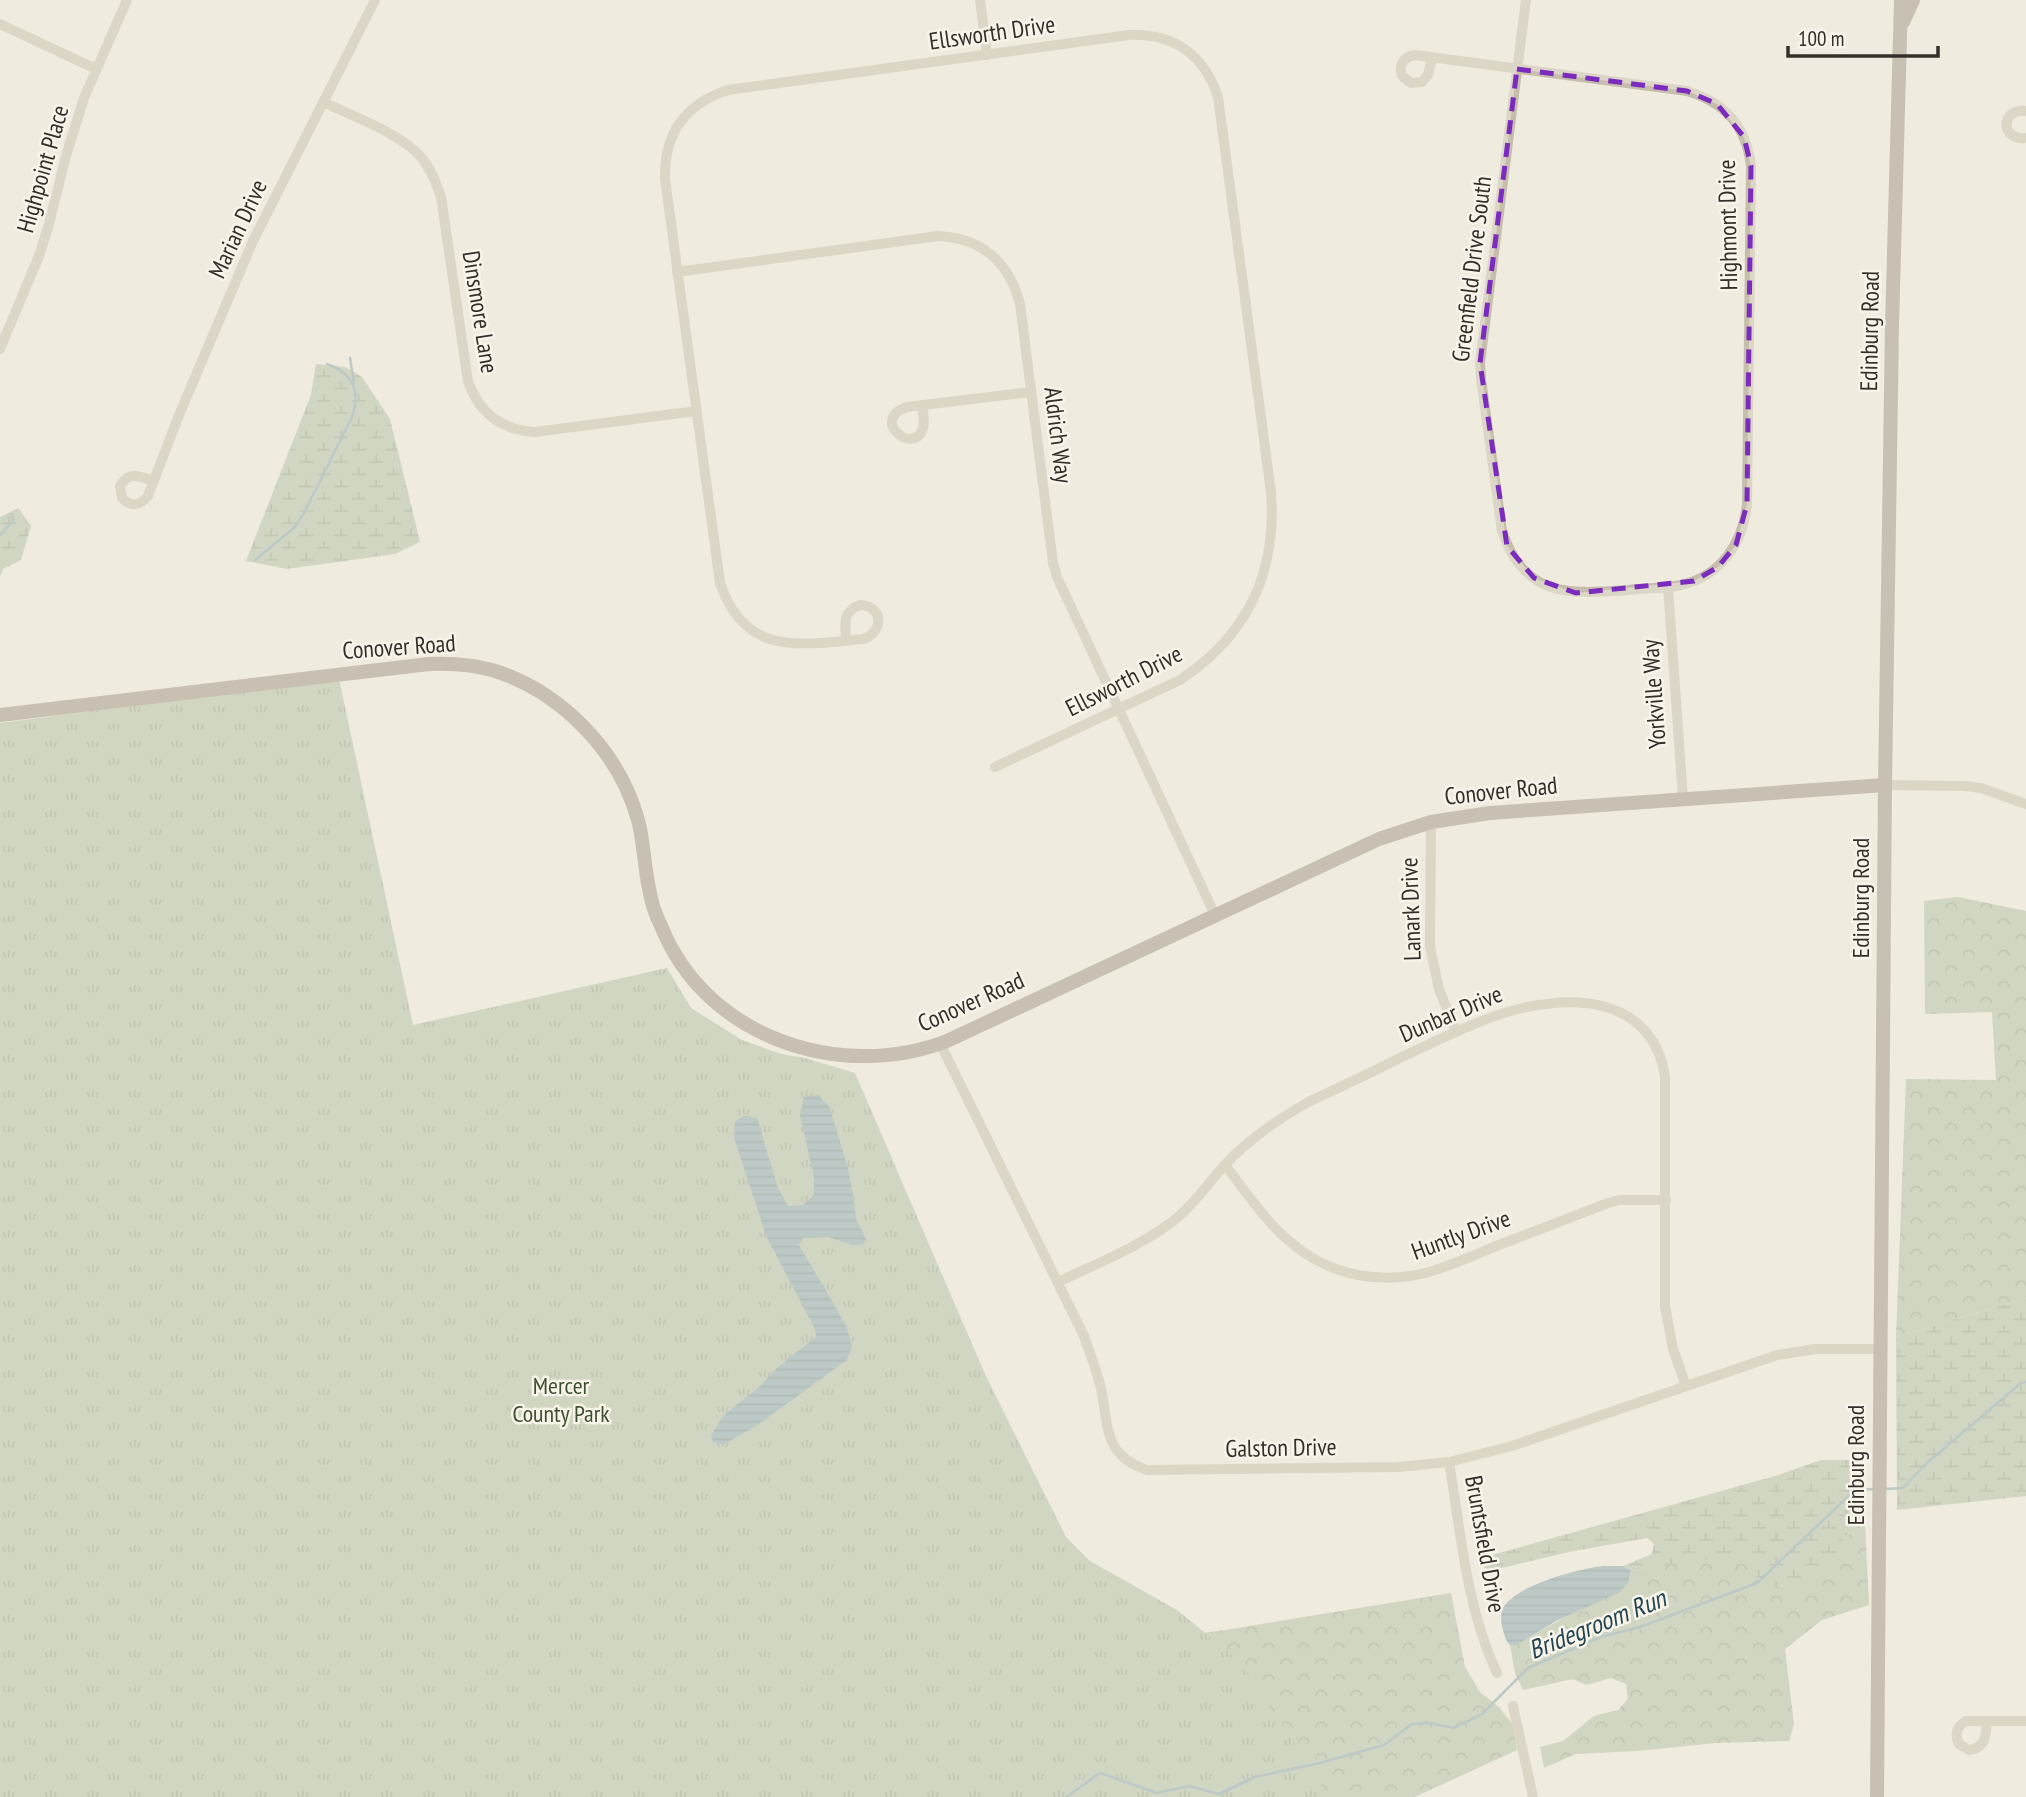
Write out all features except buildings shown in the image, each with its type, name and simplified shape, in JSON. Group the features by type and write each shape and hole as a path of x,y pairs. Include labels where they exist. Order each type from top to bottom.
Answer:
{"street":[{"name":"Highpoint Place","path":"0,349 40,256 76,121 127,0"},
{"name":"Marian Drive","path":"153,481 253,241 374,0"},
{"path":"980,0 987,55"},
{"name":"Greenfield Drive South","path":"1526,0 1480,363 1502,531 1514,558 1534,578 1548,586 1576,593 1668,587 1694,581 1707,575 1728,556"},
{"name":"Edinburg Road","path":"1877,1797 1885,785 1892,326 1901,0"},
{"path":"1901,26 1913,0"},
{"path":"0,24 96,69"},
{"name":"Ellsworth Drive","path":"846,640 808,644 780,643 753,631 732,610 720,583 665,178 664,163 673,133 686,115 702,101 728,90 1129,35 1158,37 1184,48 1196,58 1213,83 1218,97 1271,492 1272,538 1268,560 1254,600 1229,638 1196,669 1180,680 995,767"},
{"name":"Highmont Drive","path":"1432,58 1688,91 1717,104 1737,123 1749,152 1751,166 1747,504 1742,532 1728,556"},
{"name":"Dinsmore Lane","path":"323,102 400,140 420,157 436,180 441,197 468,381 486,413 507,427 535,432 696,411"},
{"path":"2026,111 2015,112 2007,123 2012,136 2026,138"},
{"name":"Aldrich Way","path":"677,272 938,236 964,240 989,253 1001,264 1016,289 1020,304 1057,577 1215,915"},
{"path":"922,405 1031,392"},
{"name":"Yorkville Way","path":"1668,587 1683,799"},
{"name":"Conover Road","path":"0,715 429,664 473,666 509,676 544,695 567,712 583,726 611,761 638,821 649,890 663,932 702,989 741,1022 792,1046 825,1054 867,1057 895,1055 940,1044 1380,839 1431,822 1490,813 1885,785"},
{"path":"1885,785 1965,786 2026,804"},
{"name":"Lanark Drive","path":"1431,822 1430,947 1439,989 1456,1032"},
{"name":"Dunbar Drive","path":"1058,1282 1163,1229 1197,1199 1224,1165 1244,1146 1287,1114 1310,1101 1498,1015 1546,1004 1598,1005 1619,1010 1632,1018 1651,1038 1663,1063 1665,1306 1673,1349 1686,1386"},
{"name":"Galston Drive","path":"940,1044 1084,1336 1094,1363 1111,1443 1126,1460 1136,1466 1153,1471 1384,1468 1449,1462 1512,1446 1777,1355 1797,1350 1880,1349"},
{"name":"Huntly Drive","path":"1224,1165 1279,1232 1293,1244 1340,1271 1376,1278 1394,1278 1432,1271 1619,1200 1666,1200"},
{"name":"Bruntsfield Drive","path":"1449,1462 1472,1602 1497,1673"},
{"path":"1513,1706 1533,1797"},
{"path":"1987,1721 2026,1721"}],"highlighted area":[{"path":"1517,69 1687,91 1717,104 1744,137 1751,166 1747,504 1736,545 1718,567 1694,581 1576,593 1534,578 1507,546 1480,363"}],"green space":[{"path":"316,364 345,367 362,377 390,419 420,542 395,554 287,569 246,561 311,395"},
{"path":"18,508 31,526 21,560 3,569 0,577 0,517"},
{"name":"Mercer County Park","path":"339,679 413,1025 667,968 691,1008 742,1040 781,1054 855,1073 985,1374 1066,1537 1090,1561 1177,1610 1242,1663 1328,1797 0,1797 0,723"},
{"path":"1958,897 2026,911 2026,1298 1896,1337 1906,1079 1996,1080 1992,1012 1925,1014 1924,901"},
{"path":"2026,1298 2026,1496 1897,1510 1896,1337"},
{"path":"1821,1460 1863,1460 1865,1525 1844,1537 1836,1564 1792,1591 1761,1585 1740,1554 1631,1571 1623,1566 1652,1554 1654,1544 1647,1538 1569,1552 1489,1571 1480,1564 1485,1557 1775,1476"},
{"path":"1865,1525 1869,1605 1822,1620 1785,1649 1794,1724 1789,1741 1716,1743 1576,1754 1544,1768 1540,1747 1563,1741 1594,1716 1618,1710 1628,1699 1626,1684 1611,1678 1586,1685 1573,1679 1523,1690 1515,1673 1510,1645 1517,1645 1628,1583 1631,1571 1740,1553 1761,1585"},
{"path":"1451,1593 1465,1667 1480,1692 1499,1707 1513,1725 1517,1750 1415,1797 173,1797 650,1712 1231,1629"}],"water":[{"path":"818,1095 829,1106 848,1168 856,1219 866,1239 863,1245 852,1245 829,1237 803,1238 799,1245 847,1327 852,1347 847,1360 759,1424 723,1445 713,1442 711,1435 724,1415 816,1337 815,1329 767,1238 734,1138 735,1121 744,1116 757,1118 778,1188 788,1206 803,1205 814,1195 814,1177 800,1115 804,1097"},
{"path":"1603,1566 1623,1566 1631,1571 1628,1583 1618,1593 1556,1621 1517,1645 1508,1643 1501,1616 1503,1608 1510,1600 1534,1585"}],"waterway":[{"path":"350,358 354,383"},
{"path":"255,560 295,527 352,417 356,399 353,384 343,372 327,364"},
{"path":"0,535 13,521 12,514"},
{"name":"Bridegroom Run","path":"1884,1489 1903,1488 1928,1462 2021,1383 2026,1382"},
{"name":"Bridegroom Run","path":"1066,1797 1100,1773 1157,1793 1189,1786 1219,1794 1255,1777 1384,1745 1412,1724 1429,1723 1454,1728 1482,1714 1528,1668 1601,1637 1640,1627 1757,1583 1855,1490 1874,1489"}]}
